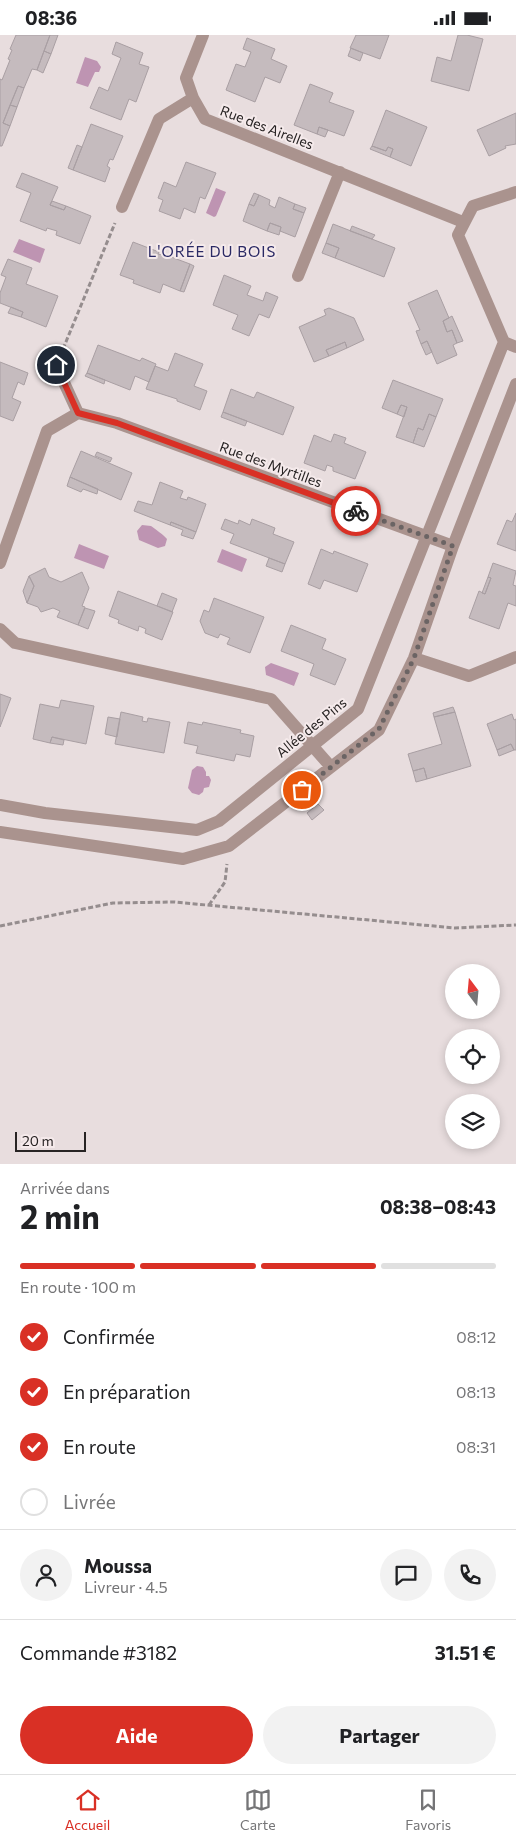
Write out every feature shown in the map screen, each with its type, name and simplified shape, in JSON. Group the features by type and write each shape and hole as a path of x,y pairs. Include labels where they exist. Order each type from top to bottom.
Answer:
{"street":[{"name":"Rue des Airelles","path":"203,35 186,77 193,98 205,119 463,222"},
{"path":"122,207 160,119 193,98"},
{"path":"298,276 340,172"},
{"path":"463,222 473,206 516,192"},
{"name":"Allée des Pins","path":"0,805 45,813 197,830 219,821 358,709 426,537 510,345 458,235 463,222"},
{"path":"0,563 47,431 78,413 56,365"},
{"path":"0,832 183,859 229,846 379,729 414,658 453,546 516,384"},
{"name":"Rue des Myrtilles","path":"78,413 117,423 453,546"},
{"path":"0,629 15,643 271,699 331,767"},
{"path":"414,658 470,676 516,657"}],"path":[{"path":"56,365 122,207"},
{"path":"209,905 224,883 229,846"},
{"path":"0,926 113,903 174,902 455,928 516,925"}],"shaded area":[{"path":"85,57 97,61 101,67 99,72 95,72 88,87 76,83"},
{"path":"216,188 226,192 214,217 206,213"},
{"path":"19,239 45,249 40,263 13,252"},
{"path":"142,525 151,526 164,536 167,539 165,546 158,548 139,540 137,531"},
{"path":"79,544 109,556 104,569 74,558"},
{"path":"222,549 247,559 242,572 217,562"},
{"path":"271,663 299,673 294,686 266,675 265,667"},
{"path":"197,766 203,767 206,776 209,776 211,780 209,787 204,788 203,792 199,795 192,793 188,788 192,770"}],"building":[{"path":"16,35 50,35 37,70 32,69 24,88 18,86 3,123 10,126 2,146 0,146 0,79 2,80 10,60 8,59 12,50 10,49"},
{"path":"50,35 58,35 51,54 44,51"},
{"path":"356,35 389,35 380,59 350,48"},
{"path":"458,35 483,39 469,91 431,81 437,57 451,61"},
{"path":"247,38 275,49 271,59 287,66 280,83 265,77 255,102 226,90 236,64 245,67 251,52 243,49"},
{"path":"116,42 143,53 139,64 149,67 136,102 129,99 121,120 90,108 99,87 108,91 121,58 112,54"},
{"path":"351,48 363,53 360,61 348,56"},
{"path":"44,51 51,54 43,73 37,70"},
{"path":"310,84 333,93 329,102 354,111 344,136 319,127 317,134 294,125"},
{"path":"18,86 24,88 17,107 10,105"},
{"path":"10,105 17,107 10,126 3,123"},
{"path":"386,110 427,127 411,166 390,157 393,149 388,147 386,151 372,146"},
{"path":"516,113 516,144 505,146 506,148 489,156 477,130"},
{"path":"91,124 123,136 113,160 110,159 107,166 110,168 105,182 73,170"},
{"path":"319,127 328,130 325,137 317,134"},
{"path":"77,145 82,147 73,170 68,168"},
{"path":"372,146 386,151 388,147 393,149 390,157 370,149"},
{"path":"186,162 216,173 205,199 200,197 195,213 184,208 180,219 159,211 163,200 158,198 164,182 176,187"},
{"path":"22,173 58,187 50,205 64,210 66,206 91,216 80,244 56,235 57,231 47,228 46,231 20,221 31,193 16,187"},
{"path":"254,193 259,195 254,206 249,204"},
{"path":"259,195 270,200 269,205 275,208 279,197 295,204 293,209 304,213 295,237 280,231 281,227 270,223 267,231 243,221 249,204 254,206"},
{"path":"52,201 66,206 64,210 50,205"},
{"path":"295,204 306,208 304,213 293,209"},
{"path":"270,223 281,227 279,235 267,231"},
{"path":"333,224 395,248 384,277 335,258 339,248 326,243"},
{"path":"352,226 375,235 372,239 350,231"},
{"path":"133,242 159,252 158,254 190,264 180,291 163,284 160,293 133,283 134,280 120,275"},
{"path":"326,243 339,248 335,258 322,253"},
{"path":"8,259 32,268 26,284 58,296 46,327 21,317 23,312 0,303 0,293 6,277 1,275"},
{"path":"190,264 194,266 184,292 180,291"},
{"path":"224,275 251,286 247,295 263,301 266,292 278,297 269,318 259,314 249,336 232,329 238,315 213,305"},
{"path":"437,290 449,318 443,321 447,332 452,330 457,343 453,345 457,355 437,364 427,341 421,344 416,331 420,330 408,303"},
{"path":"11,307 23,312 21,317 8,313"},
{"path":"329,308 354,318 364,340 347,348 345,342 326,350 329,356 314,362 299,327 326,315 324,310"},
{"path":"452,316 463,341 457,343 452,330 447,332 443,321"},
{"path":"427,341 432,352 426,355 421,344"},
{"path":"345,342 347,348 329,356 326,350"},
{"path":"98,345 140,361 142,358 156,364 149,382 135,376 130,390 87,373"},
{"path":"175,353 203,364 194,386 207,391 200,410 177,401 177,399 146,389 155,366 168,371"},
{"path":"0,362 28,373 24,385 18,382 12,398 21,402 13,421 0,416"},
{"path":"87,373 105,380 104,384 85,376"},
{"path":"393,380 443,399 436,417 429,414 423,430 418,428 413,443 396,437 407,407 401,405 397,414 382,408"},
{"path":"231,389 254,398 257,392 294,407 283,435 223,412"},
{"path":"401,405 407,407 404,417 397,414"},
{"path":"223,412 247,421 245,426 221,417"},
{"path":"429,414 436,417 424,447 413,443 418,428 423,430"},
{"path":"334,434 346,438 344,443 366,452 355,479 333,471 333,467 327,465 325,471 304,463 314,435 331,442"},
{"path":"81,451 132,473 121,500 70,477"},
{"path":"97,452 112,458 110,462 95,456"},
{"path":"70,477 98,489 97,494 83,489 81,492 67,486"},
{"path":"160,482 183,491 180,498 187,500 188,497 206,504 196,532 171,522 170,525 134,511 138,501 152,505"},
{"path":"516,513 516,551 497,544 507,520 512,522"},
{"path":"225,519 238,524 239,520 250,525 252,519 275,528 273,534 294,542 285,564 230,543 234,534 221,529"},
{"path":"171,522 196,532 193,539 181,535 183,530 170,525"},
{"path":"321,549 333,554 334,551 368,564 357,592 324,580 320,589 308,584"},
{"path":"269,558 285,564 282,572 266,566"},
{"path":"493,563 516,571 513,585 516,586 516,606 508,603 499,629 469,618 479,591 485,594 491,578 488,577"},
{"path":"45,568 49,577 61,582 82,572 89,588 82,606 85,607 78,625 57,617 60,611 53,608 41,612 38,607 27,603 34,586 29,576"},
{"path":"29,576 34,586 27,603 23,591"},
{"path":"488,577 491,578 485,594 482,593"},
{"path":"118,591 173,612 162,640 145,633 146,629 139,626 138,631 118,623 119,620 109,616"},
{"path":"162,593 177,599 172,612 157,606"},
{"path":"214,598 264,617 250,653 227,644 230,638 220,634 218,638 205,633 200,621 204,610 209,612"},
{"path":"85,608 95,611 88,629 78,625"},
{"path":"291,625 326,639 322,649 346,659 335,685 310,675 314,664 281,651"},
{"path":"0,694 11,698 0,727"},
{"path":"61,700 94,706 86,744 52,737 50,743 33,739 40,704 59,708"},
{"path":"453,707 455,712 434,717 433,713"},
{"path":"121,712 143,717 142,721 147,722 148,718 170,722 164,753 115,744"},
{"path":"455,712 471,766 427,779 424,768 413,771 408,754 442,744 434,717"},
{"path":"512,714 514,720 516,719 516,750 514,750 511,744 497,750 487,724"},
{"path":"108,717 120,719 117,737 105,734"},
{"path":"188,722 202,725 203,722 241,730 240,733 254,736 250,757 236,754 234,761 196,753 198,746 184,743"},
{"path":"52,737 64,740 63,745 50,743"},
{"path":"511,744 514,750 499,756 497,750"},
{"path":"424,768 427,779 416,782 413,771"},
{"path":"318,804 324,810 312,820 307,813"}],"way so far":[{"path":"302,790 379,729 414,658 453,546 356,511"}],"district":[{"name":"L'ORÉE DU BOIS","path":"212,251"}],"route":[{"path":"56,365 78,413 117,423 356,511"}]}
